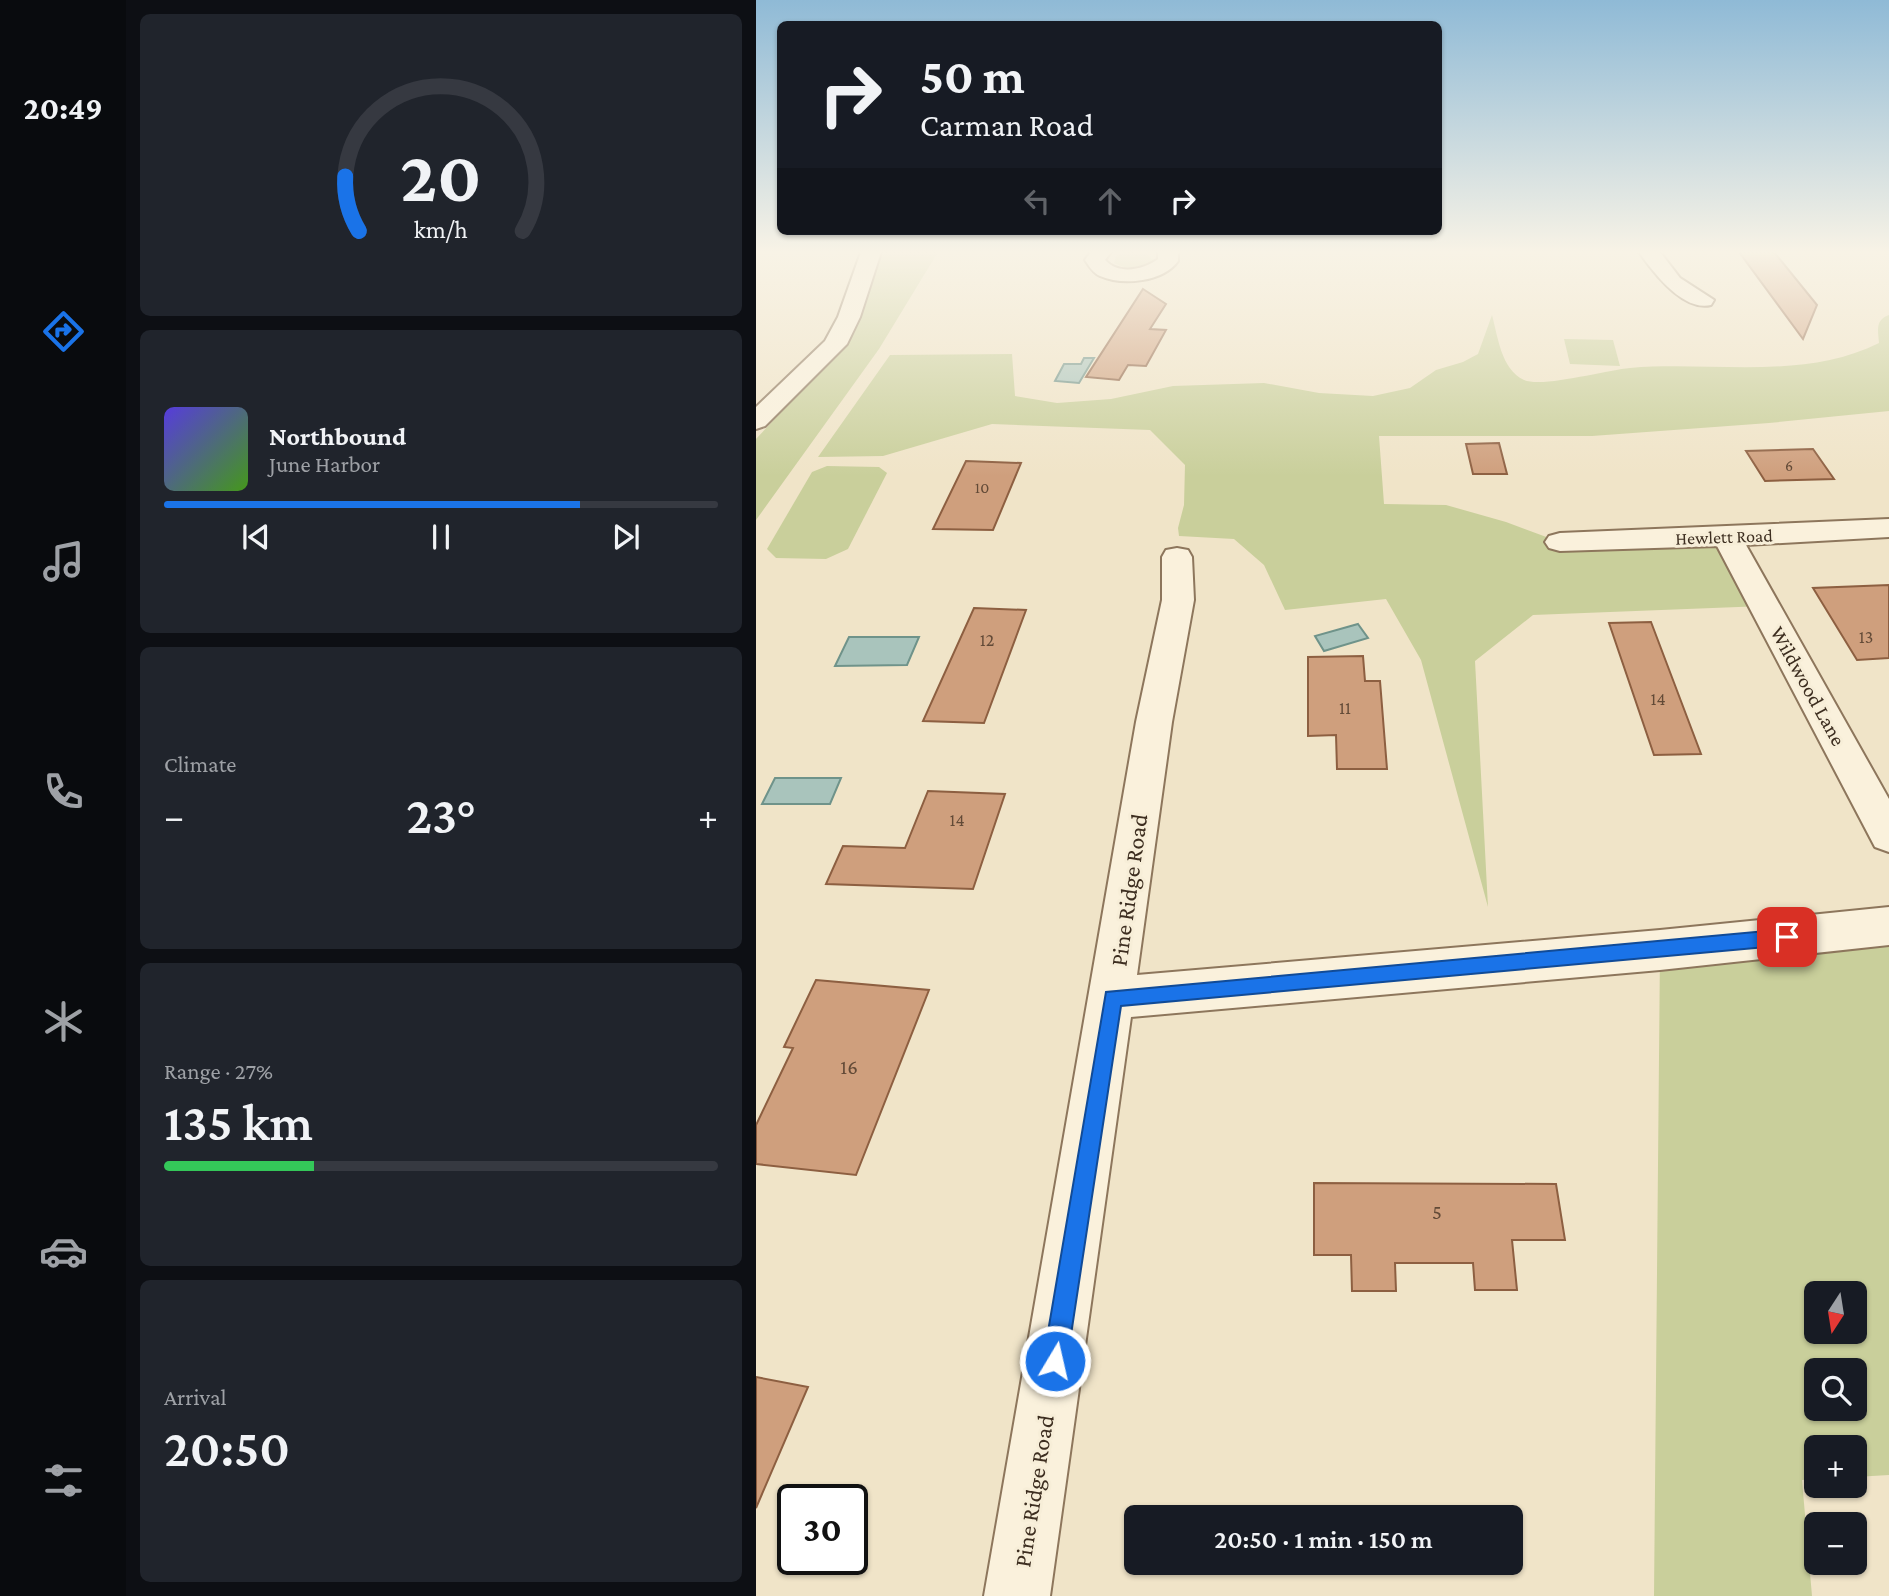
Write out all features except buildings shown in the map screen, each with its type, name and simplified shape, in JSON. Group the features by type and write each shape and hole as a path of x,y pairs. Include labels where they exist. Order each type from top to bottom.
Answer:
{"street":[{"path":"756,421 835,344 844,326"},
{"name":"Hewlett Road","path":"1559,542 1727,537 1889,528"},
{"name":"Wildwood Lane","path":"1727,537 1889,836"},
{"name":"Pine Ridge Road","path":"1017,1596 1154,722 1178,600 1177,557"},
{"path":"1112,998 1660,950 1889,926"}],"green space":[{"path":"854,326 893,326 756,520 756,439 848,341"},
{"path":"1488,326 1495,326 1502,352 1510,368 1524,380 1533,382 1661,366 1788,366 1850,355 1879,343 1879,326 1889,326 1889,411 1592,436 1379,436 1384,504 1446,505 1506,522 1560,542 1727,537 1764,606 1533,615 1475,661 1488,907 1421,660 1386,599 1285,610 1264,565 1234,539 1179,536 1178,528 1184,505 1185,465 1150,430 992,424 883,456 818,457 890,355 1012,354 1015,396 1057,403 1111,399 1173,386 1264,383 1319,393 1373,396 1410,388 1436,370 1463,362 1478,354"},
{"path":"1564,339 1613,340 1620,366 1570,364"},
{"path":"827,466 879,467 887,473 848,549 826,559 776,558 767,549 812,472"},
{"path":"1889,927 1889,1475 1867,1476 1867,1435 1804,1435 1804,1575 1810,1575 1812,1596 1654,1596 1660,950"}],"water":[{"path":"1084,358 1094,358 1079,383 1055,381 1064,364 1081,364"},
{"path":"1358,624 1368,638 1324,651 1315,636"},
{"path":"849,637 919,637 907,665 835,666"},
{"path":"775,778 841,778 830,804 762,804"}],"route":[{"path":"1055,1361 1112,998 1787,937"}]}
